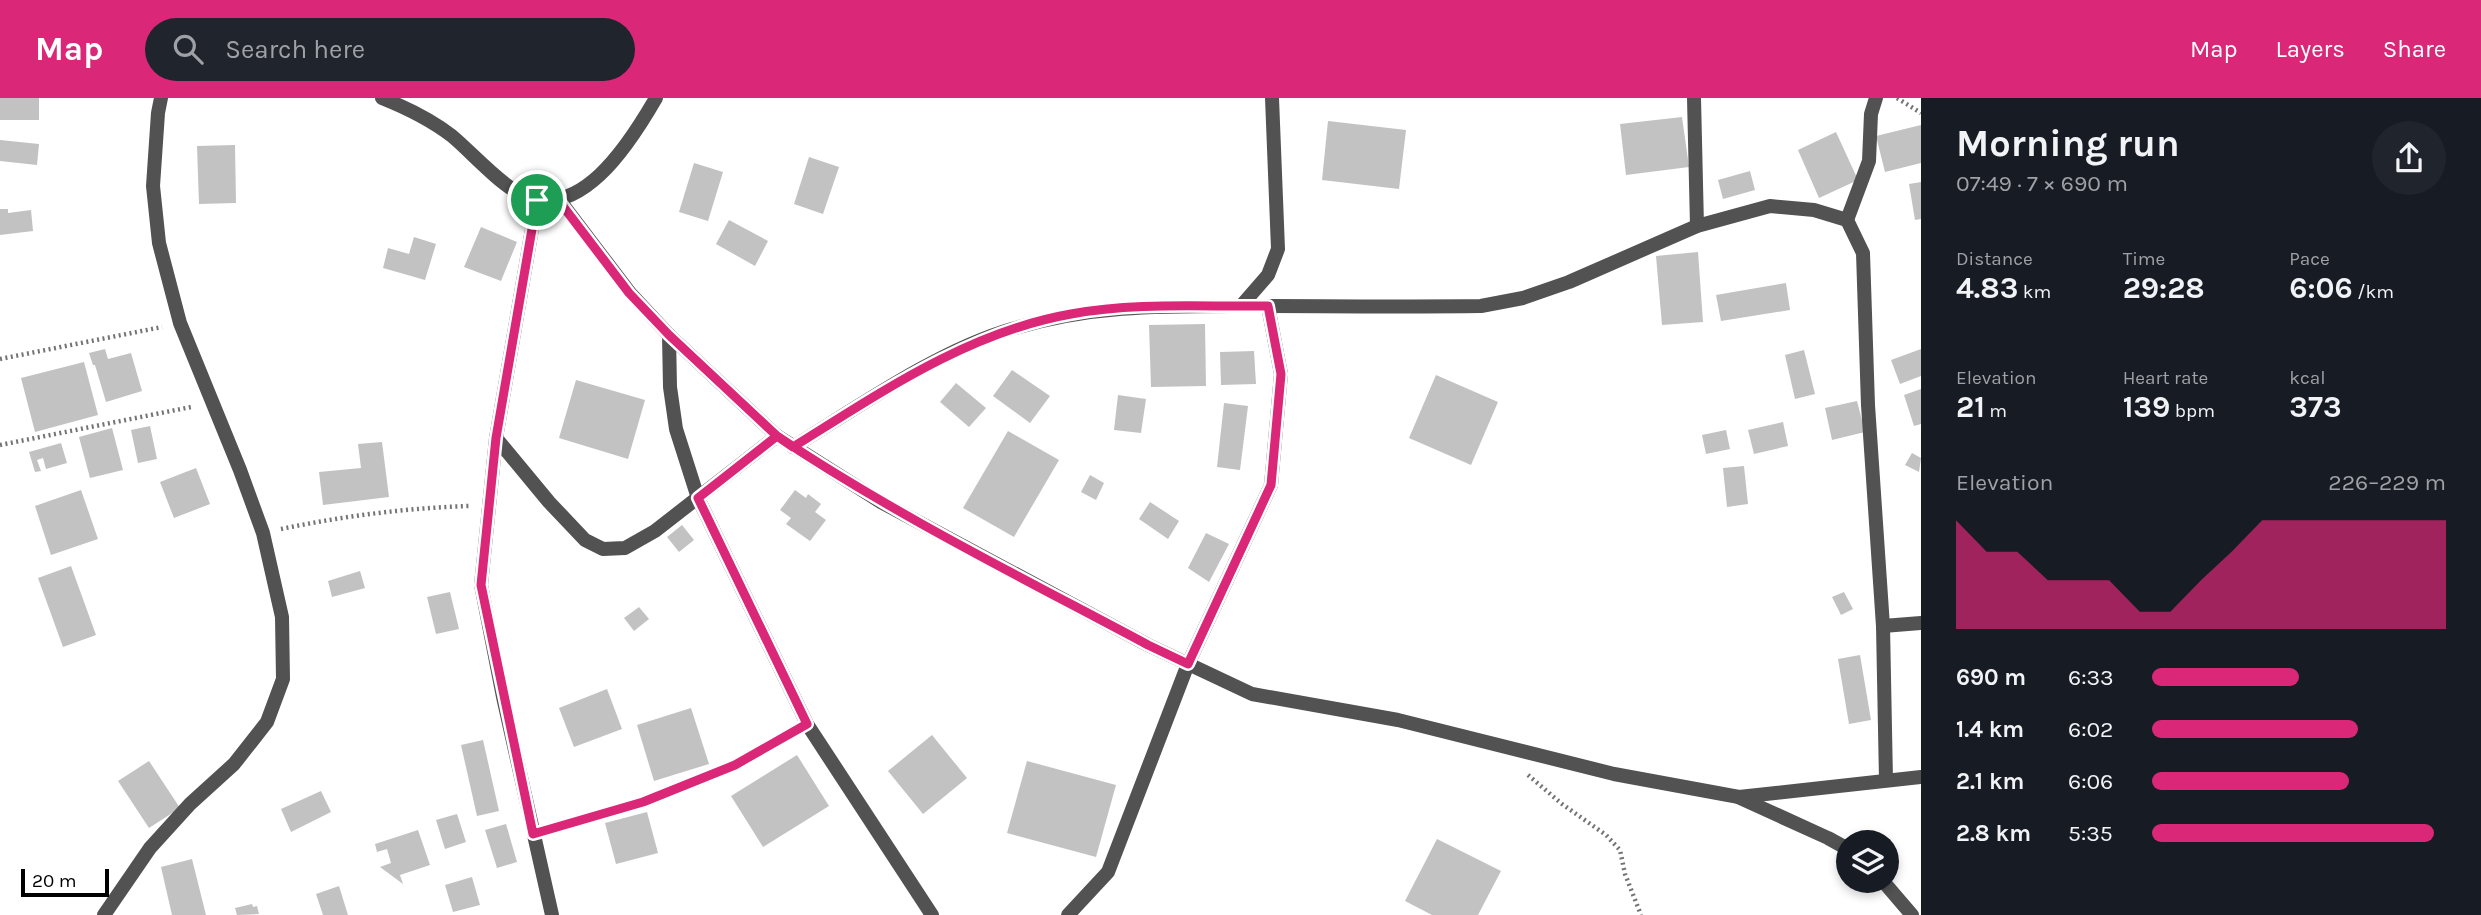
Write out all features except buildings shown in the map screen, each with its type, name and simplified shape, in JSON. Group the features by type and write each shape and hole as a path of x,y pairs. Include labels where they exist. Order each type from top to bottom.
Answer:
{"street":[{"path":"104,915 150,848 190,804 234,764 267,722 283,679 282,617 263,533 180,323 159,243 153,186 161,98"},
{"path":"382,98 414,112 450,135 516,192 537,200 559,201 584,190 608,165 640,125 656,98"},
{"path":"1241,306 1268,275 1278,248 1272,98"},
{"path":"1694,98 1697,226"},
{"path":"1876,98 1871,114 1868,161 1847,220 1863,253 1868,405 1883,625 1886,780"},
{"path":"537,200 496,438 481,585 552,915"},
{"path":"559,201 629,293 669,335 777,436 881,502 1148,645 1252,694 1398,720 1614,774 1739,797 1836,842"},
{"path":"793,447 961,349 1009,329 1070,314 1142,306 1481,306 1523,298 1569,282 1697,226 1770,206 1814,209 1847,220"},
{"path":"1068,915 1108,872 1188,664 1271,485 1281,374 1268,306"},
{"path":"669,335 670,387 676,429 698,498 807,724 932,915"},
{"path":"496,438 549,502 585,540 603,549 625,548 655,531 777,436"},
{"path":"1883,625 1921,623"},
{"path":"1739,797 1921,776"},
{"path":"1893,893 1912,915"}],"path":[{"path":"1897,98 1921,113"},
{"path":"0,359 180,323"},
{"path":"0,445 212,403"},
{"path":"263,533 344,516 413,508 489,506"},
{"path":"533,834 643,802 735,765 807,724"},
{"path":"1506,746 1532,780 1606,835 1620,850 1625,874 1641,915"}],"route":[{"path":"537,200 496,438 481,585 533,834 643,802 735,765 807,724 698,498 777,436 793,447 881,502 1188,664 1271,485 1281,374 1268,306 1142,306 1070,314 1009,329 961,349 887,389 793,447 777,436 669,335 629,293 559,201 537,200"}]}
